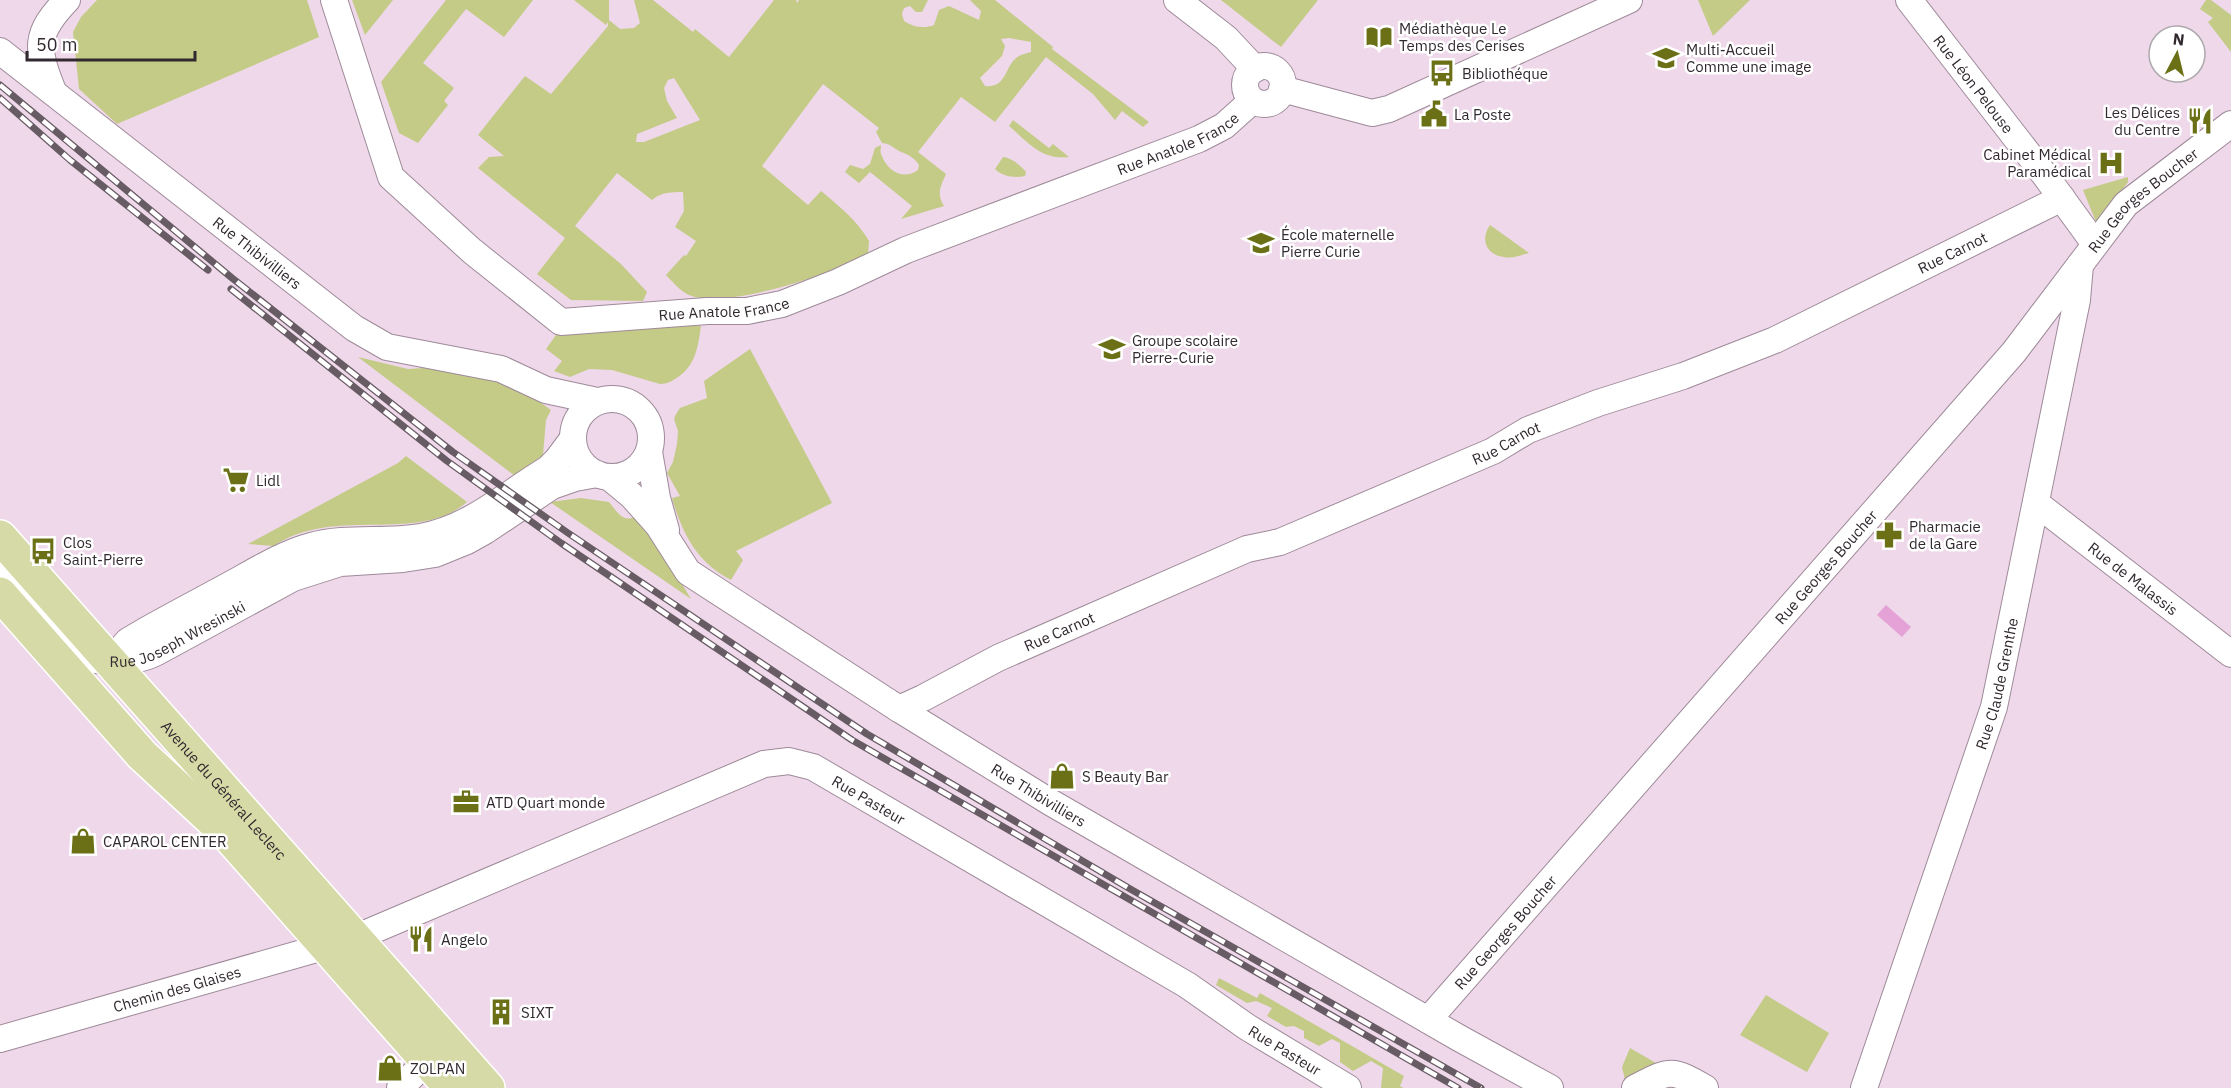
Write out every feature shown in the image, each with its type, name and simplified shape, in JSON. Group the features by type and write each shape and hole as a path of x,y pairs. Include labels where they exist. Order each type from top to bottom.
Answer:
{"main road":[{"name":"Avenue du Général Leclerc","path":"0,537 110,661 340,942 448,1064 488,1088"},
{"name":"Avenue du Général Leclerc","path":"0,594 142,754 340,942"},
{"path":"108,715 107,684 110,661"}],"street":[{"path":"53,91 40,50 43,31 55,12 67,0"},
{"name":"Rue Anatole France","path":"334,0 391,177 472,251 561,322 707,310 747,311 782,304 838,282 906,250 1199,138 1224,126 1252,100"},
{"path":"1177,0 1226,38 1255,69"},
{"path":"1282,89 1371,113 1389,109 1629,0"},
{"name":"Rue Léon Pelouse","path":"1909,0 2062,198"},
{"path":"3,54 42,60"},
{"name":"Rue Thibivilliers","path":"3,54 354,328 387,347 501,369 546,390 597,401"},
{"path":"1266,67 1277,72 1282,89 1276,100 1258,104 1248,97 1245,86 1247,76 1255,69 1266,67"},
{"name":"Rue Georges Boucher","path":"1428,1020 2014,352 2126,204 2231,124"},
{"path":"2062,198 2095,244"},
{"name":"Rue Carnot","path":"899,709 998,658 1247,549 1291,538 1492,451 1528,430 1598,403 1683,376 1775,340 2062,198"},
{"name":"Rue Claude Grenthe","path":"1864,1088 1994,707 2077,300 2080,265"},
{"path":"546,390 572,436 574,450 581,462 603,476 622,476 634,470 644,461 649,452 651,432 645,417 634,405 612,398 597,401 583,410 578,417 572,436"},
{"name":"Rue Joseph Wresinski","path":"110,661 128,641 145,631 276,560 311,546 325,543 407,539 449,530 473,518 548,469 557,460 572,436"},
{"name":"Rue Thibivilliers","path":"649,452 657,498 669,542"},
{"name":"Rue Thibivilliers","path":"603,476 632,496 658,525 688,572 899,709 1050,802 1550,1088"},
{"name":"Rue Joseph Wresinski","path":"110,661 143,658 293,578 315,569 340,563 420,557 450,549 493,526 552,486 567,480 603,476"},
{"name":"Rue de Malassis","path":"2036,503 2231,654"},
{"path":"0,574 15,584 63,639 78,652 87,658 110,661"},
{"name":"Rue Pasteur","path":"340,942 764,764 789,762 813,767 1187,985 1247,1027 1348,1088"},
{"name":"Chemin des Glaises","path":"0,1039 340,942"},
{"path":"400,1088 448,1064"},
{"path":"1635,1088 1655,1078 1673,1073 1679,1073 1705,1088"}],"green space":[{"path":"97,0 307,0 319,37 117,124 79,89 73,32 81,17"},
{"path":"352,0 393,0 365,35"},
{"path":"446,0 533,0 504,37 466,9 423,63 454,88 444,101 448,105 418,143 399,133 381,82"},
{"path":"574,0 609,0 609,20 620,29 634,28 640,23 634,0 653,0 693,32 695,29 729,57 774,0 796,0 797,3 799,0 928,0 922,12 916,12 910,6 904,8 902,14 904,21 922,27 934,25 939,10 949,6 979,20 981,11 970,0 995,0 1053,47 1052,49 1149,122 1143,127 1122,111 1115,120 1093,94 1046,57 995,122 961,97 918,152 946,174 940,193 944,206 901,219 912,206 870,172 859,183 845,172 850,165 863,169 870,164 875,148 881,145 884,160 896,173 907,175 918,170 919,165 910,156 882,143 876,132 879,128 823,84 762,166 808,205 821,191 859,226 869,241 868,254 806,280 751,294 725,298 703,298 687,294 666,275 684,255 686,256 696,241 675,227 684,211 683,192 670,192 652,200 617,173 575,226 621,264 647,292 643,301 571,300 537,274 565,238 478,168 489,157 504,156 478,135 525,76 551,94 608,26 608,22 606,25","holes":["1001,39 1031,42 1031,52 1015,59 1003,79 996,85 985,86 980,78 1002,56 1005,46","674,78 700,120 644,142 636,142 637,134 677,118 667,101 664,88 668,80"]},
{"path":"1221,0 1318,0 1281,47"},
{"path":"1698,0 1750,0 1713,36"},
{"path":"2206,0 2211,0 2231,15 2231,52 2208,22 2213,18 2200,9"},
{"path":"1013,120 1049,148 1053,144 1069,157 1051,156 1036,149 1009,126"},
{"path":"1003,157 1018,164 1026,172 1025,176 1009,176 995,169"},
{"path":"2128,177 2128,182 2099,223 2096,222 2083,190"},
{"path":"1490,225 1529,253 1511,258 1493,253 1486,246 1485,241"},
{"path":"566,321 701,326 697,348 689,367 674,380 660,384 612,370 589,369 570,377 554,371 562,361 546,349"},
{"path":"750,349 832,503 736,551 743,560 731,580 709,565 687,537 672,498 680,496 667,473 673,462 677,444 678,431 674,419 680,408 707,398 704,381"},
{"path":"358,357 408,369 424,368 488,378 523,390 551,410 546,420 543,455 515,476"},
{"path":"406,456 467,502 447,515 424,521 322,528 297,534 274,546 248,544 398,463"},
{"path":"581,498 609,502 622,517 630,518 640,514 691,599 550,502"},
{"path":"1219,978 1257,998 1260,993 1404,1076 1400,1086 1403,1088 1381,1088 1383,1068 1371,1061 1353,1071 1340,1062 1340,1043 1332,1039 1319,1046 1304,1038 1304,1031 1294,1026 1286,1027 1267,1016 1272,1008 1256,1001 1247,1003 1216,985"},
{"path":"1766,995 1829,1033 1807,1072 1740,1035"},
{"path":"1630,1048 1656,1063 1625,1080 1622,1067"}],"shaded area":[{"path":"1886,605 1911,627 1902,637 1877,615"}],"railway":[{"path":"0,85 232,278 453,452 568,533 867,734 1132,890 1481,1088"},
{"path":"0,98 70,160 208,270"},
{"path":"231,289 447,461 561,543 852,740 1458,1088"}],"place":[{"name":"Médiathèque Le Temps des Cerises","path":"1379,37"},
{"name":"Multi-Accueil Comme une image","path":"1666,58"},
{"name":"Bibliothéque","path":"1442,73"},
{"name":"La Poste","path":"1434,114"},
{"name":"Les Délices du Centre","path":"2200,121"},
{"name":"Cabinet Médical Paramédical","path":"2111,163"},
{"name":"École maternelle Pierre Curie","path":"1261,243"},
{"name":"Groupe scolaire Pierre-Curie","path":"1112,349"},
{"name":"Lidl","path":"236,480"},
{"name":"Pharmacie de la Gare","path":"1889,535"},
{"name":"Clos Saint-Pierre","path":"43,551"},
{"name":"S Beauty Bar","path":"1062,776"},
{"name":"ATD Quart monde","path":"466,802"},
{"name":"CAPAROL CENTER","path":"83,841"},
{"name":"Angelo","path":"421,939"},
{"name":"SIXT","path":"501,1012"},
{"name":"ZOLPAN","path":"390,1068"}]}
